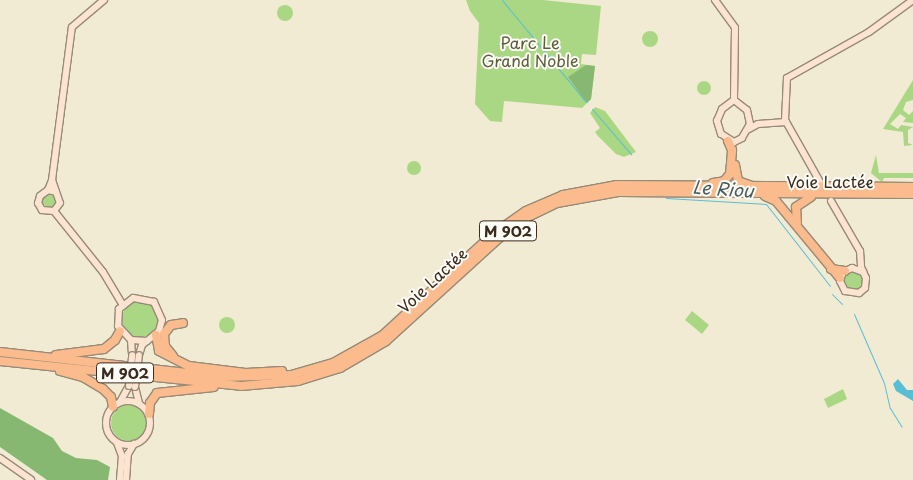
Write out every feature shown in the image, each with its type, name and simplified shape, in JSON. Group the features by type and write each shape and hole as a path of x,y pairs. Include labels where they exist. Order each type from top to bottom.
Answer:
{"highway":[{"path":"666,186 719,183 728,178 732,150 728,141"},
{"path":"737,142 735,172 738,181 776,188"},
{"name":"Voie Lactée","path":"0,352 252,378 300,373 344,358 400,321 493,234 526,211 546,200 585,189 666,186 776,188 913,187"},
{"name":"Voie Lactée","path":"0,361 226,384 263,386 298,381 361,358 404,326 499,238 526,218 557,203 618,192 761,194 829,198 913,194"},
{"path":"761,194 776,201 830,268 846,272"},
{"path":"802,232 794,218 796,207 804,200 829,198"},
{"path":"176,359 165,346 164,336 171,325 183,324"},
{"path":"34,356 104,349 115,340 120,330"},
{"path":"156,336 160,351 189,366 246,373 296,370 341,356 344,358"},
{"path":"24,363 83,377 107,392 113,407"},
{"path":"148,414 150,403 158,393 223,387 226,384"}],"street":[{"path":"56,209 42,210 38,203 40,196 48,190 52,180 72,27 104,0"},
{"path":"715,0 735,28 734,100"},
{"path":"818,179 785,124 787,78 869,32 913,0"},
{"path":"785,124 792,74"},
{"path":"734,100 743,105 749,116 756,120 785,124"},
{"path":"734,100 722,108 718,121 721,134 728,141 737,142 756,124 785,124"},
{"path":"748,130 749,116"},
{"path":"52,180 60,198 56,209"},
{"path":"48,190 56,192"},
{"path":"829,198 857,246 863,272 867,280 859,293 844,291 846,272 858,260 857,246"},
{"path":"56,209 116,289 122,305"},
{"path":"846,272 863,272"},
{"path":"116,289 133,298 147,298 159,307 162,320 156,336 147,341 135,355"},
{"path":"126,480 128,454 134,444 148,431 148,414 139,403 132,386 135,355 131,340 120,330 117,315 122,305 133,298"},
{"path":"131,340 147,341"},
{"path":"120,480 122,456 116,441 106,426 113,407 120,402 132,386"},
{"path":"120,402 139,403"},
{"path":"116,441 134,444"},
{"path":"0,458 31,480"}],"green space":[{"name":"Parc Le Grand Noble","path":"466,0 543,0 601,6 596,55 582,54 581,64 595,66 591,99 582,108 504,101 502,122 490,121 475,104 479,23 470,11"},
{"path":"282,5 288,5 293,10 291,19 282,21 277,16 277,10"},
{"path":"650,31 656,33 658,39 656,45 650,47 644,45 642,39 644,33"},
{"path":"586,65 595,66 591,99 587,103 568,77"},
{"path":"913,80 913,100 906,102 903,110 909,115 913,111 913,123 903,122 906,118 900,114 890,124 898,129 901,125 913,127 908,130 908,143 913,145 904,146 903,132 883,129"},
{"path":"704,81 709,83 711,88 709,93 704,95 699,93 697,88 699,83"},
{"path":"595,107 605,111 636,152 624,157 616,154 598,136 595,132 600,128 590,113"},
{"path":"876,155 879,173 913,173 913,178 884,178 882,182 871,173"},
{"path":"411,161 417,161 421,168 417,175 411,175 407,171 407,165"},
{"path":"49,193 58,200 54,208 49,210 41,201"},
{"path":"849,272 857,272 862,277 860,288 849,290 844,285 844,277"},
{"path":"140,301 147,302 153,306 157,312 157,326 153,332 147,336 140,337 133,336 127,332 123,326 122,319 123,312 127,306 133,302"},
{"path":"692,311 709,325 702,334 685,320"},
{"path":"227,317 235,325 227,333 219,325"},
{"path":"843,389 847,399 828,408 824,399"},
{"path":"129,405 136,406 142,410 146,416 146,430 142,436 136,440 129,441 122,440 116,436 112,430 111,423 112,416 116,410 122,406"},
{"path":"0,408 53,438 62,451 76,458 97,460 110,467 108,480 47,480 0,447"}],"water":[{"path":"898,379 907,390 913,390 913,401 896,391 893,384"}],"waterway":[{"name":"Le Riou","path":"502,0 586,102"},
{"name":"Le Riou","path":"592,109 631,154"},
{"name":"Le Riou","path":"666,198 766,204 830,286"},
{"name":"Le Riou","path":"832,294 842,304"},
{"name":"Le Riou","path":"854,314 884,383 890,408 902,427"}]}
